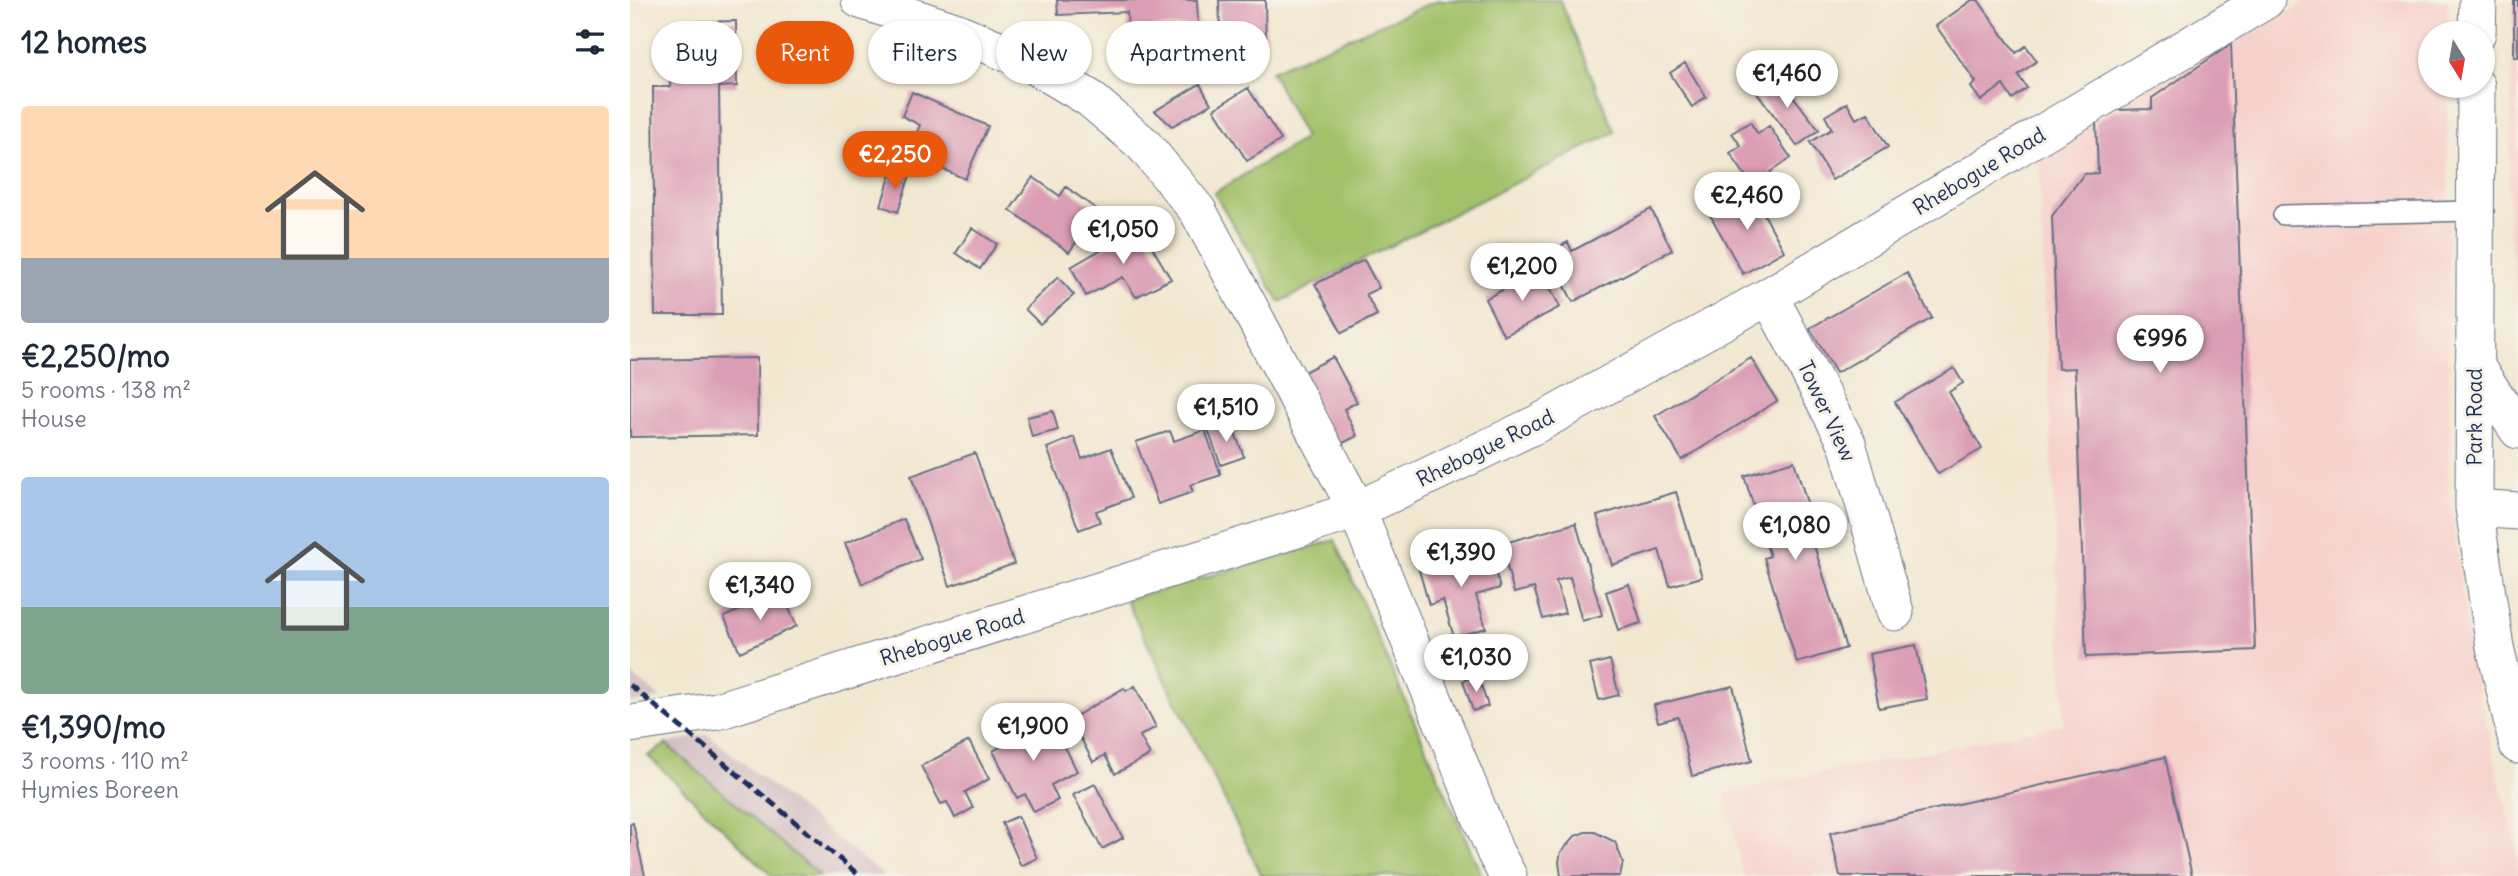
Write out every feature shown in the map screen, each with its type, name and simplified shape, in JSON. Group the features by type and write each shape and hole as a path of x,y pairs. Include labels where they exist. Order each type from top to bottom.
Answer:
{"street":[{"path":"860,0 955,31 1030,62 1089,98 1143,144 1198,211 1357,510 1495,852 1508,876"},
{"name":"Rhebogue Road","path":"630,724 718,711 1357,510 1537,424 1769,296 2266,0"},
{"path":"2477,21 2478,0"},
{"name":"Park Road","path":"2476,98 2474,508 2495,647 2518,745"},
{"name":"Tower View","path":"1769,296 1847,443 1895,612"},
{"path":"2474,364 2518,430"},
{"path":"2474,508 2518,511"}],"lane":[{"path":"2283,215 2474,211"}],"shaded area":[{"path":"2310,0 2448,0 2448,21 2418,21 2418,98 2448,98 2449,490 2471,662 2518,855 2518,876 1743,876 1725,793 2064,724 2038,152 2255,26"},
{"path":"2514,0 2518,0 2518,294 2508,225"},
{"path":"630,673 661,698 630,703"},
{"path":"707,734 884,876 820,876 666,744"}],"green space":[{"path":"1438,0 1560,0 1615,132 1280,302 1214,193 1305,138 1271,71"},
{"path":"1335,540 1482,876 1262,876 1126,600"},
{"path":"666,744 820,876 772,876 648,756"}],"building":[{"path":"1057,0 1197,0 1198,21 1128,21 1127,12 1058,15"},
{"path":"1219,0 1265,0 1265,21 1220,21"},
{"path":"1972,0 1978,0 2016,53 2026,46 2037,61 2018,75 2027,88 2012,99 2003,85 1981,101 1971,87 1976,82 1936,26"},
{"path":"2514,0 2518,0 2518,57 2514,57"},
{"path":"2231,44 2255,650 2086,657 2075,368 2058,369 2052,216 2084,174 2098,173 2096,122 2116,110 2152,109 2152,98"},
{"path":"1685,63 1706,97 1692,107 1670,73"},
{"path":"1776,74 1819,130 1797,146 1755,90"},
{"path":"670,84 737,84 719,87 722,315 655,315 653,87 670,87"},
{"path":"1200,84 1211,104 1172,126 1155,111"},
{"path":"1248,88 1281,140 1247,161 1214,109"},
{"path":"912,92 988,126 965,179 908,154 920,125 902,116"},
{"path":"1847,103 1856,119 1868,113 1888,147 1832,180 1810,142 1832,129 1825,116"},
{"path":"1750,122 1758,134 1769,126 1791,158 1770,172 1778,184 1759,196 1730,153 1741,146 1732,133"},
{"path":"892,170 910,175 898,212 881,206"},
{"path":"1033,177 1060,196 1066,187 1099,211 1069,252 1010,210"},
{"path":"1751,190 1784,251 1743,274 1709,213"},
{"path":"1651,209 1672,250 1573,302 1548,253 1568,242 1572,251"},
{"path":"1140,227 1171,279 1136,297 1123,277 1086,296 1071,267"},
{"path":"972,228 997,244 980,269 956,253"},
{"path":"1364,260 1379,288 1366,294 1377,315 1342,333 1315,284"},
{"path":"1541,270 1560,307 1504,336 1485,299"},
{"path":"1907,273 1932,318 1836,373 1810,328"},
{"path":"1058,277 1074,295 1040,324 1025,309"},
{"path":"1333,357 1357,402 1344,409 1357,436 1337,446 1300,374"},
{"path":"757,358 758,435 630,437 630,360"},
{"path":"1751,358 1777,401 1682,460 1655,416"},
{"path":"1954,368 1963,383 1949,392 1982,449 1938,474 1895,402"},
{"path":"1053,411 1058,430 1032,437 1027,417"},
{"path":"1231,422 1244,457 1221,465 1208,430"},
{"path":"1205,430 1221,475 1190,485 1193,492 1158,504 1136,442 1170,431 1174,441"},
{"path":"1074,437 1082,459 1111,448 1131,498 1096,511 1100,522 1079,530 1047,448"},
{"path":"975,453 1014,564 950,586 911,476"},
{"path":"1794,461 1819,541 1813,542 1846,648 1797,663 1764,558 1770,556 1744,476"},
{"path":"1676,492 1702,577 1670,586 1659,550 1612,565 1597,516"},
{"path":"904,519 921,559 862,584 845,543"},
{"path":"1576,523 1602,615 1582,621 1570,577 1556,581 1565,613 1543,619 1534,588 1514,593 1501,544"},
{"path":"1489,550 1500,588 1476,595 1486,628 1454,637 1443,600 1429,605 1419,570"},
{"path":"1629,584 1641,623 1618,630 1606,592"},
{"path":"781,592 797,626 740,652 724,617"},
{"path":"1916,645 1927,699 1879,708 1869,654"},
{"path":"1610,660 1619,695 1599,700 1590,665"},
{"path":"1478,676 1488,706 1473,711 1463,681"},
{"path":"1135,686 1156,727 1140,736 1150,755 1115,774 1105,755 1093,762 1071,719 1124,688 1126,691"},
{"path":"1733,686 1752,761 1692,776 1678,717 1658,722 1654,705"},
{"path":"1018,719 1029,740 1055,727 1077,771 1051,785 1058,800 1034,812 1025,794 1017,798 993,751 1002,746 994,731"},
{"path":"969,741 989,779 965,792 973,808 955,818 947,802 941,804 921,766"},
{"path":"2165,757 2192,876 1840,876 1830,833"},
{"path":"1095,784 1123,838 1102,849 1073,795"},
{"path":"1018,816 1037,858 1021,866 1002,823"},
{"path":"633,823 645,876 630,876 630,824"},
{"path":"1595,832 1615,842 1623,862 1620,876 1561,876 1561,852 1575,836"}],"railway":[{"path":"630,685 860,876"}]}
